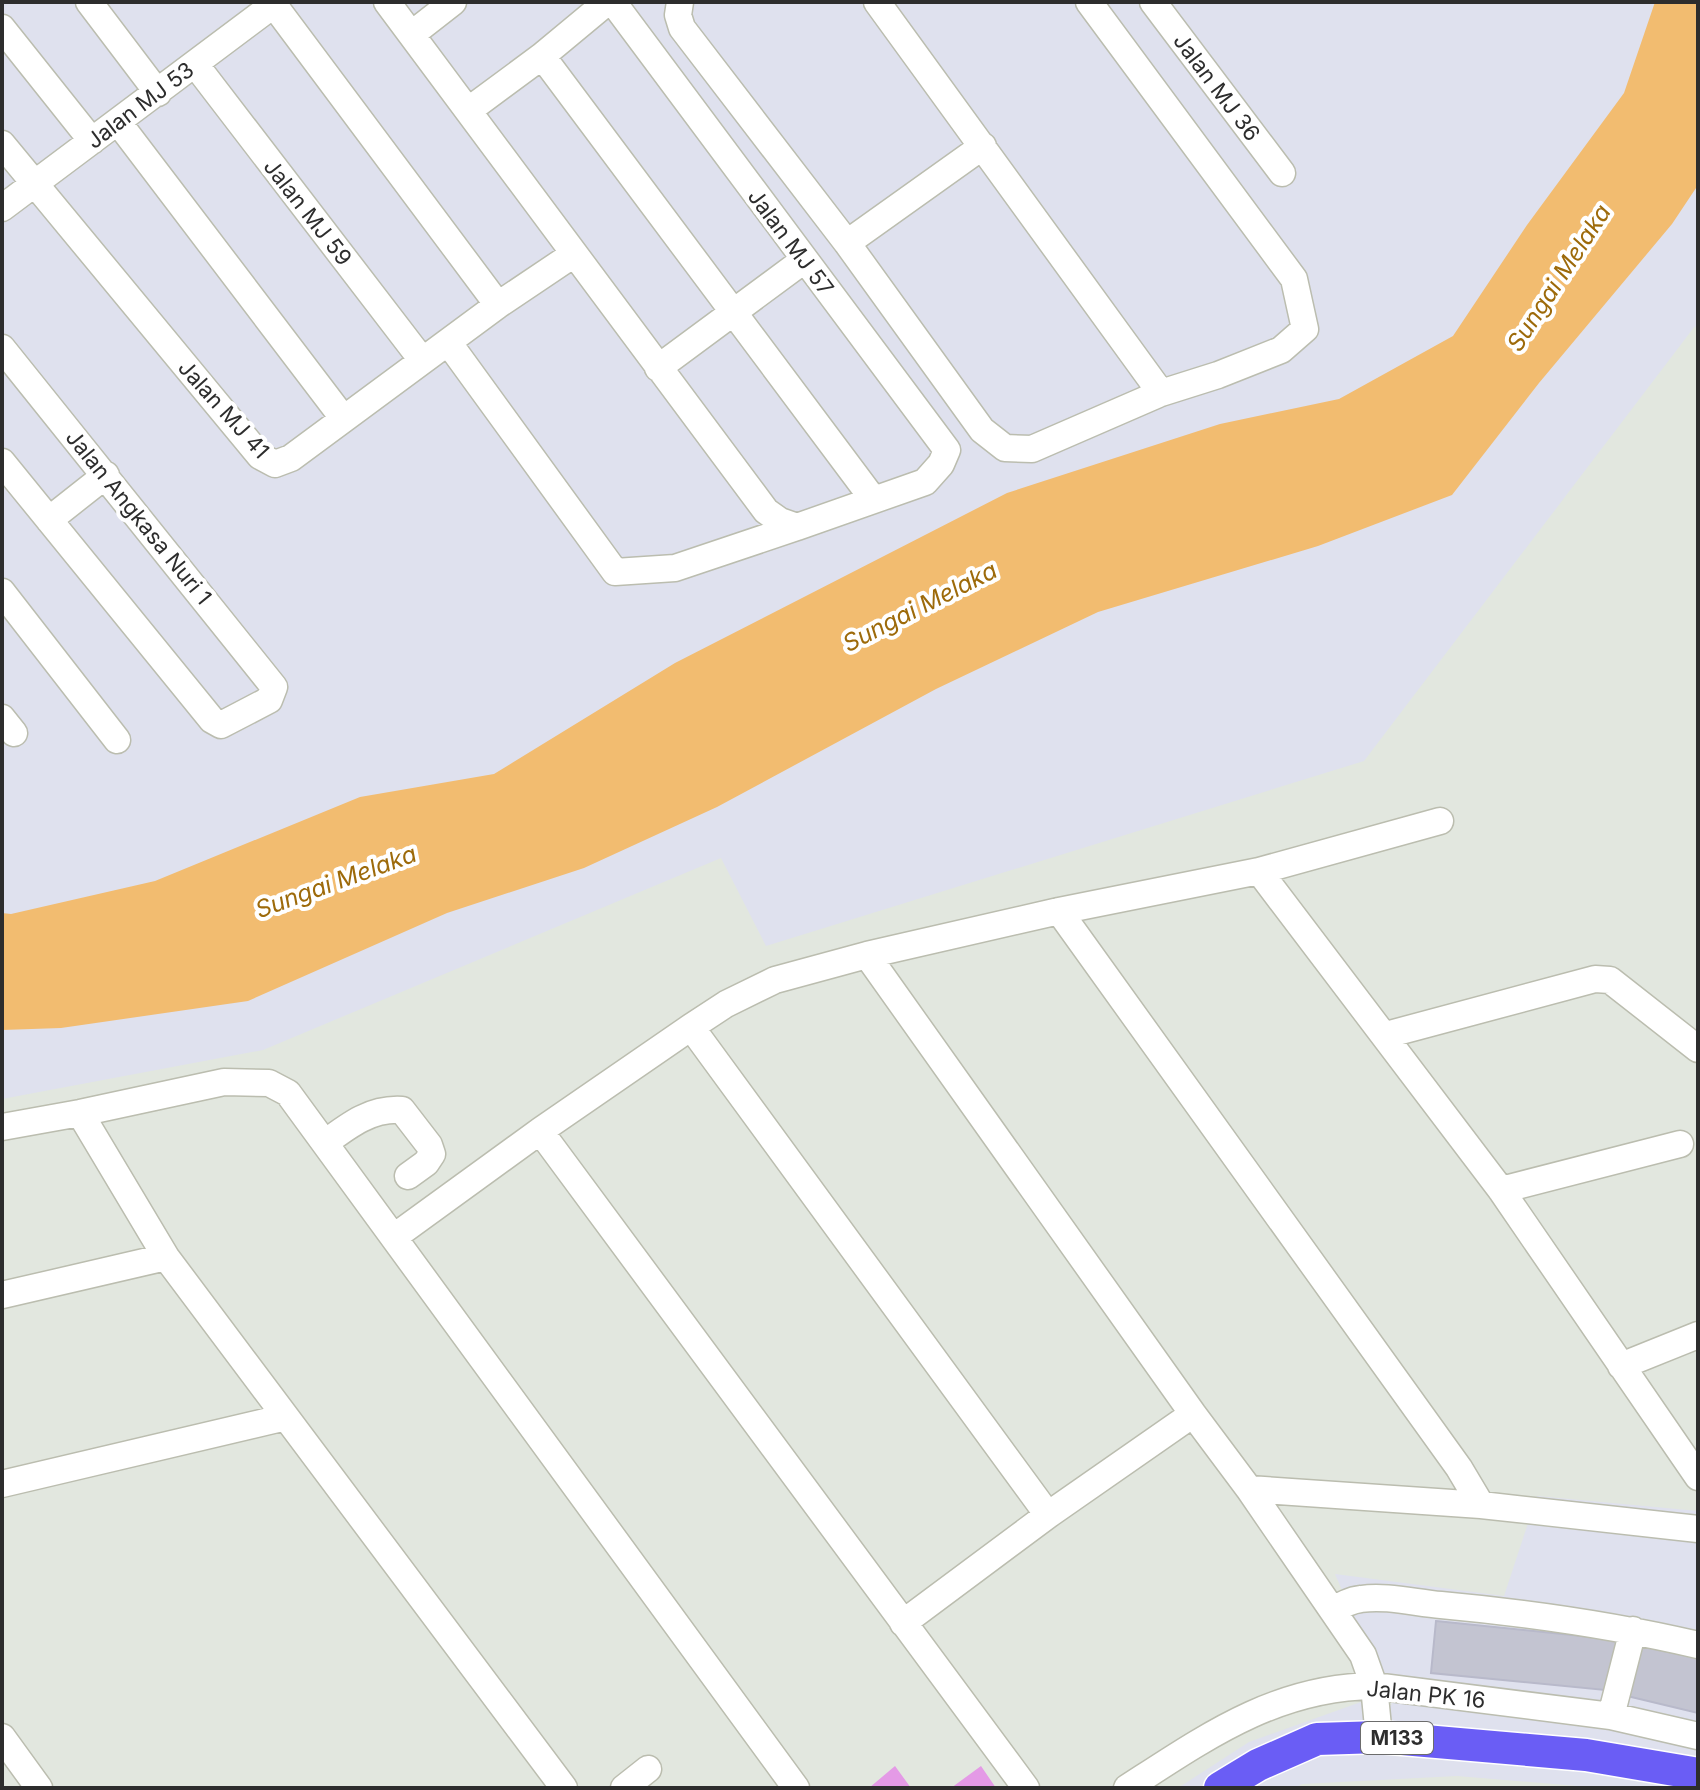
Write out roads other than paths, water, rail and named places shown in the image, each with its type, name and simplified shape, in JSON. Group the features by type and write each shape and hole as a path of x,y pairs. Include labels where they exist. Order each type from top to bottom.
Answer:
{"main road":[{"name":"M133","path":"1220,1788 1258,1765 1317,1739 1379,1737 1586,1755 1698,1774"},
{"name":"M133","path":"1586,1755 1698,1786"}],"street":[{"path":"387,2 766,511 780,521 797,527"},
{"path":"412,34 453,2"},
{"path":"469,110 610,2"},
{"name":"Jalan MJ 57","path":"610,2 947,450 941,464 925,482 873,499"},
{"path":"680,2 678,15 682,28 847,243 982,430 1005,448 1032,449 1161,393 1281,350 1305,329 1294,279 1089,2"},
{"path":"877,2 1161,393"},
{"name":"Jalan MJ 36","path":"1153,2 1282,173"},
{"path":"276,3 498,305"},
{"name":"Jalan MJ 53","path":"2,208 276,3"},
{"path":"103,7 158,93"},
{"path":"2,28 92,141"},
{"path":"448,342 615,572 675,568 873,499 542,56"},
{"name":"Jalan MJ 59","path":"195,64 422,360"},
{"path":"118,122 343,418"},
{"name":"Jalan MJ 41","path":"2,144 260,456 275,464 291,458 498,305 574,254"},
{"path":"847,243 983,146"},
{"path":"658,368 804,260"},
{"name":"Jalan Angkasa Nuri 1","path":"2,348 274,687 269,700 221,725 212,720 49,520"},
{"path":"2,462 49,520 106,475"},
{"path":"2,592 117,740"},
{"path":"394,1237 691,1027 726,1004 775,980 867,955 1059,911 1259,871 1440,821"},
{"path":"1259,871 1501,1190 1698,1477"},
{"path":"1059,911 1450,1455 1481,1505"},
{"path":"867,955 1249,1489 1363,1655 1374,1686 1379,1737"},
{"path":"1386,1035 1595,979 1610,980 1698,1049"},
{"path":"691,1027 1048,1515"},
{"path":"2,1127 224,1082 269,1083 288,1093 796,1788"},
{"path":"325,1143 357,1119 392,1109 402,1110 429,1145 432,1154 426,1163 408,1176"},
{"path":"80,1113 166,1257 564,1788"},
{"path":"540,1131 1026,1788"},
{"path":"1501,1190 1680,1144"},
{"path":"2,1295 166,1257"},
{"path":"1621,1366 1698,1335"},
{"path":"903,1623 1048,1515 1193,1414"},
{"path":"2,1484 286,1417"},
{"path":"1249,1489 1481,1505 1698,1529"},
{"path":"1333,1611 1347,1602 1375,1599 1517,1612 1633,1630 1698,1645"},
{"path":"1611,1716 1633,1630"},
{"name":"Jalan PK 16","path":"1127,1788 1237,1721 1285,1701 1342,1686 1374,1686 1611,1716 1698,1736"},
{"path":"2,1737 39,1788"},
{"path":"624,1788 648,1769"}],"water":[{"name":"Sungai Melaka","path":"1655,2 1698,2 1698,185 1672,224 1539,383 1452,495 1318,546 1098,612 936,689 717,807 584,868 447,913 248,1001 61,1028 2,1030 2,913 11,914 155,881 360,797 494,774 675,663 1007,493 1220,424 1339,399 1453,336 1527,225 1624,93"}]}
